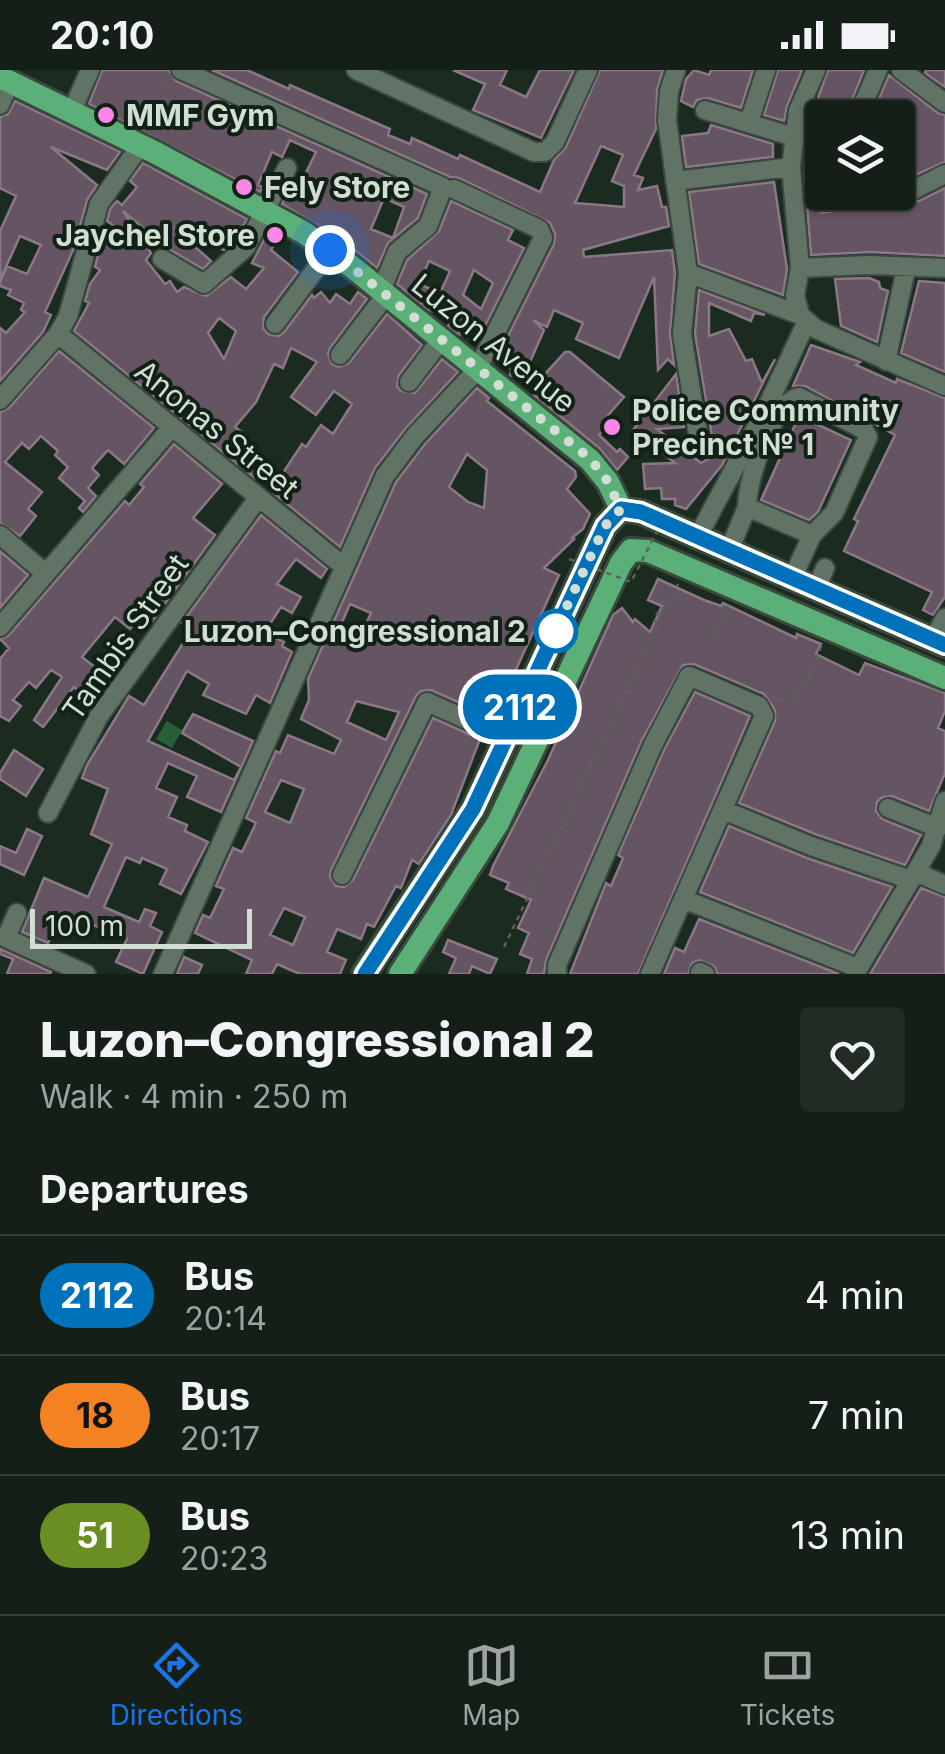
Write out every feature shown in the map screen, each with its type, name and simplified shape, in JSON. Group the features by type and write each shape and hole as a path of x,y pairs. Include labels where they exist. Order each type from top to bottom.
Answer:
{"main road":[{"name":"Luzon Avenue","path":"5,79 142,140 330,250 590,460 608,482 621,509"},
{"path":"365,969 473,809 605,526 621,509 641,512 792,579 820,578 939,642"},
{"path":"400,974 498,823 621,563 635,549 945,678"}],"street":[{"path":"72,111 90,70"},
{"path":"181,70 444,187 428,226 396,252 384,293 340,354"},
{"path":"356,70 534,152 545,152 556,142 588,70"},
{"path":"676,70 669,91 667,120 688,273 682,334 700,447"},
{"path":"749,122 766,70"},
{"path":"816,70 798,111 791,167 800,268 795,295 808,325 945,395"},
{"path":"865,100 878,70"},
{"path":"901,70 945,103"},
{"path":"0,104 5,79"},
{"path":"705,110 805,136"},
{"path":"0,400 58,334 74,299 99,204 142,140"},
{"path":"676,181 791,167"},
{"path":"162,258 204,284 246,247 286,168"},
{"path":"915,189 945,174"},
{"path":"163,974 342,565 385,476 415,436 477,370 544,238 542,233 454,189"},
{"path":"276,324 330,250"},
{"path":"800,268 945,268"},
{"path":"886,362 906,268"},
{"path":"688,273 945,386"},
{"path":"697,538 808,325"},
{"name":"Anonas Street","path":"58,334 342,565"},
{"path":"409,382 441,340"},
{"path":"729,552 747,507 748,482 782,406 799,398 863,429 868,438 834,514 812,535 792,579"},
{"path":"0,627 172,427"},
{"name":"Tambis Street","path":"48,813 106,706 258,498"},
{"path":"747,507 812,535"},
{"path":"0,535 45,573"},
{"path":"939,642 945,618"},
{"path":"557,974 556,965 653,745 689,676 764,711 650,974"},
{"path":"342,875 427,702 506,737"},
{"path":"683,899 857,971 938,828 945,801"},
{"path":"888,808 938,828"},
{"path":"723,810 810,846 945,885"},
{"path":"17,913 6,938 86,974"}],"path":[{"path":"142,140 169,70"},
{"path":"569,559 631,582 669,508"},
{"path":"504,947 659,623 654,621 660,608 665,610 685,568"},
{"path":"712,637 737,590"},
{"path":"764,711 769,696 791,706 813,668 828,629"}],"shaded area":[{"path":"167,721 182,730 172,748 156,739"}],"building":[{"path":"102,70 169,70 176,81 427,194 418,218 388,243 377,268 342,240 282,204 287,194 294,197 316,152 290,140 282,157 272,152 258,185 263,187 260,192 89,104","holes":["384,198 404,207 393,238 371,229"]},
{"path":"212,70 247,70 289,89 290,85 390,129 388,135 410,144 412,138 458,159 460,155 540,192 554,160 566,147 600,70 663,70 657,90 656,129 634,175 643,178 638,190 657,186 669,226 583,250 584,257 672,250 675,273 670,333 674,365 668,359 658,370 654,277 619,358 576,339 583,323 554,310 547,327 533,320 544,330 522,380 510,375 512,369 495,362 554,244 555,234 550,223","holes":["601,146 623,155 612,181 624,186 624,207 575,203"]},
{"path":"453,70 507,70 500,85 526,97 540,70 574,70 541,138 473,110 485,84"},
{"path":"694,70 709,75 711,70 753,70 741,108 708,98 697,100 693,107 681,101 686,79"},
{"path":"778,70 802,70 784,121 764,115"},
{"path":"828,70 864,70 852,100 817,100"},
{"path":"945,70 945,87 925,73"},
{"path":"889,75 945,115 945,162 915,175 915,100 879,100"},
{"path":"15,101 120,152 107,170 51,147 97,185 87,200 74,248 45,312 51,315 43,332 0,381 0,328 6,333 25,312 21,310 24,303 8,295 11,290 0,286 0,282 7,266 27,274 41,245 20,236 0,280 0,231 16,196 0,188 0,117 8,114"},
{"path":"711,125 773,144 773,157 686,167 682,136 708,133"},
{"path":"143,163 247,219 236,239 224,250 174,228 211,261 203,269 167,248 123,211 151,253 146,260 165,284 170,281 177,292 184,287 206,296 231,277 246,289 264,268 252,263 264,240 274,245 271,250 298,272 264,317 263,328 268,334 279,336 284,332 312,295 314,298 321,292 330,303 336,294 350,304 358,292 367,299 330,348 332,364 339,367 349,363 387,314 422,345 399,375 397,386 401,391 415,393 442,359 458,372 375,468 340,547 271,491 302,444 306,447 321,425 333,434 352,404 334,391 316,415 291,397 317,362 291,348 283,368 274,364 256,402 235,427 246,435 240,444 268,464 256,479 74,331 89,303 85,301 90,284 100,270 95,267 100,247 117,228 107,221 110,209 117,201 122,205 137,187 130,181","holes":["219,318 236,331 224,359 208,333"]},
{"path":"774,182 787,269 783,295 699,264 689,192"},
{"path":"945,188 945,256 870,252 811,255 807,210 915,210 915,201"},
{"path":"451,201 513,230 508,240 524,248 477,342 459,334 448,326 452,319 429,310 397,284 407,260 439,231","holes":["429,261 450,271 440,293 419,284","474,270 493,283 481,309 463,295"]},
{"path":"869,278 888,291 877,342 841,326 835,279"},
{"path":"919,281 945,283 945,372 901,353"},
{"path":"699,290 765,315 754,313 751,321 709,303 709,336 729,329 746,361 752,359 762,383 775,359 722,465 686,509 675,505 675,499 662,499 661,488 645,489 643,464 675,463 633,430 676,374 684,427 657,429 701,463 715,455 695,334"},
{"path":"811,345 860,362 856,365 896,383 897,379 945,398 945,597 933,615 923,610 932,592 844,551 858,521 854,519 895,435 805,386 793,386"},
{"path":"59,351 154,428 124,464 108,450 92,468 99,475 88,488 96,496 83,512 79,508 85,501 59,478 68,467 55,455 58,451 41,436 29,449 22,443 5,462 42,492 28,509 36,516 20,536 0,523 0,412 9,408"},
{"path":"565,352 570,352 624,397 604,420 609,424 599,435 628,457 617,470 599,448 534,395 540,388 534,386"},
{"path":"477,388 489,398 487,401 575,471 576,477 567,489 590,514 583,529 544,568 559,575 494,718 431,690 416,696 331,870 330,877 336,886 344,887 353,880 433,718 480,739 451,815 419,864 412,860 401,888 396,886 374,927 367,924 361,939 337,929 327,952 346,960 340,974 300,974 277,964 272,974 246,974 252,960 195,933 203,915 210,918 224,889 216,886 233,848 242,852 256,823 246,818 276,751 280,753 288,735 334,754 341,740 301,719 309,700 308,679 396,482","holes":["467,454 487,470 484,508 468,502 449,487","350,604 371,613 361,635 340,627","356,701 399,712 386,740 347,722","281,780 304,789 290,823 265,812","284,908 305,917 293,945 270,935"]},
{"path":"799,416 851,440 818,512 809,520 761,500"},
{"path":"174,444 222,484 193,518 215,535 148,627 138,619 130,629 115,617 82,657 96,668 79,691 74,687 43,727 34,720 62,677 51,670 36,688 29,682 13,700 21,706 9,721 0,716 0,659 9,648 0,639 9,635 125,501 129,505 144,487 140,484"},
{"path":"261,515 327,569 321,578 296,559 277,584 301,597 292,613 281,607 268,627 268,634 284,642 282,646 292,652 270,703 256,695 246,714 203,695 209,684 187,671 148,741 234,780 241,767 182,733 193,714 253,741 221,812 187,797 197,776 168,763 156,788 177,797 168,817 187,825 185,831 208,842 181,894 160,884 167,869 142,858 140,863 126,857 104,907 139,922 145,909 156,913 150,926 162,932 143,974 116,962 127,939 62,912 48,943 22,932 44,878 88,897 112,844 91,834 108,789 82,778 87,765 129,696 144,705 192,629 182,623"},
{"path":"0,551 28,575 0,608"},
{"path":"658,579 704,600 721,606 723,603 796,638 797,634 821,644 816,654 859,675 865,663 945,693 945,711 938,728 945,731 945,773 929,811 892,796 877,802 876,811 882,819 921,835 905,865 739,803 775,721 775,710 764,694 694,664 683,665 642,740 546,960 544,974 527,974 532,959 520,954 529,933 518,928 531,900 506,889 509,883 490,875 548,760 613,615 622,608 633,622 635,619 650,632 662,606 648,600"},
{"path":"695,692 750,716 638,974 570,974 606,883 611,886 623,858 618,855 664,750"},
{"path":"14,750 43,769 26,796 0,779"},
{"path":"729,826 892,887 853,953 700,892"},
{"path":"27,829 42,836 24,875 0,864 0,846 16,853"},
{"path":"921,888 945,897 945,974 870,974"},
{"path":"699,919 839,974 717,974 714,966 699,960 692,963 688,974 664,974 675,948 684,952"},
{"path":"448,940 497,959 490,974 472,966 469,974 449,974 456,958 443,952"},
{"path":"0,949 51,972 7,974 13,959 0,954"},
{"path":"184,957 202,965 198,974 177,974"}],"bus line":[{"name":"2112","path":"365,974 473,809 605,526 621,509 641,512 945,645"}],"place":[{"name":"MMF Gym","path":"106,115"},
{"name":"Fely Store","path":"244,187"},
{"name":"Jaychel Store","path":"275,235"},
{"name":"Police Community Precinct № 1","path":"612,427"},
{"name":"Luzon–Congressional 2","path":"556,631"}],"route":[{"path":"330,250 582,452 608,482 621,509 605,526 550,642 556,631"}]}
